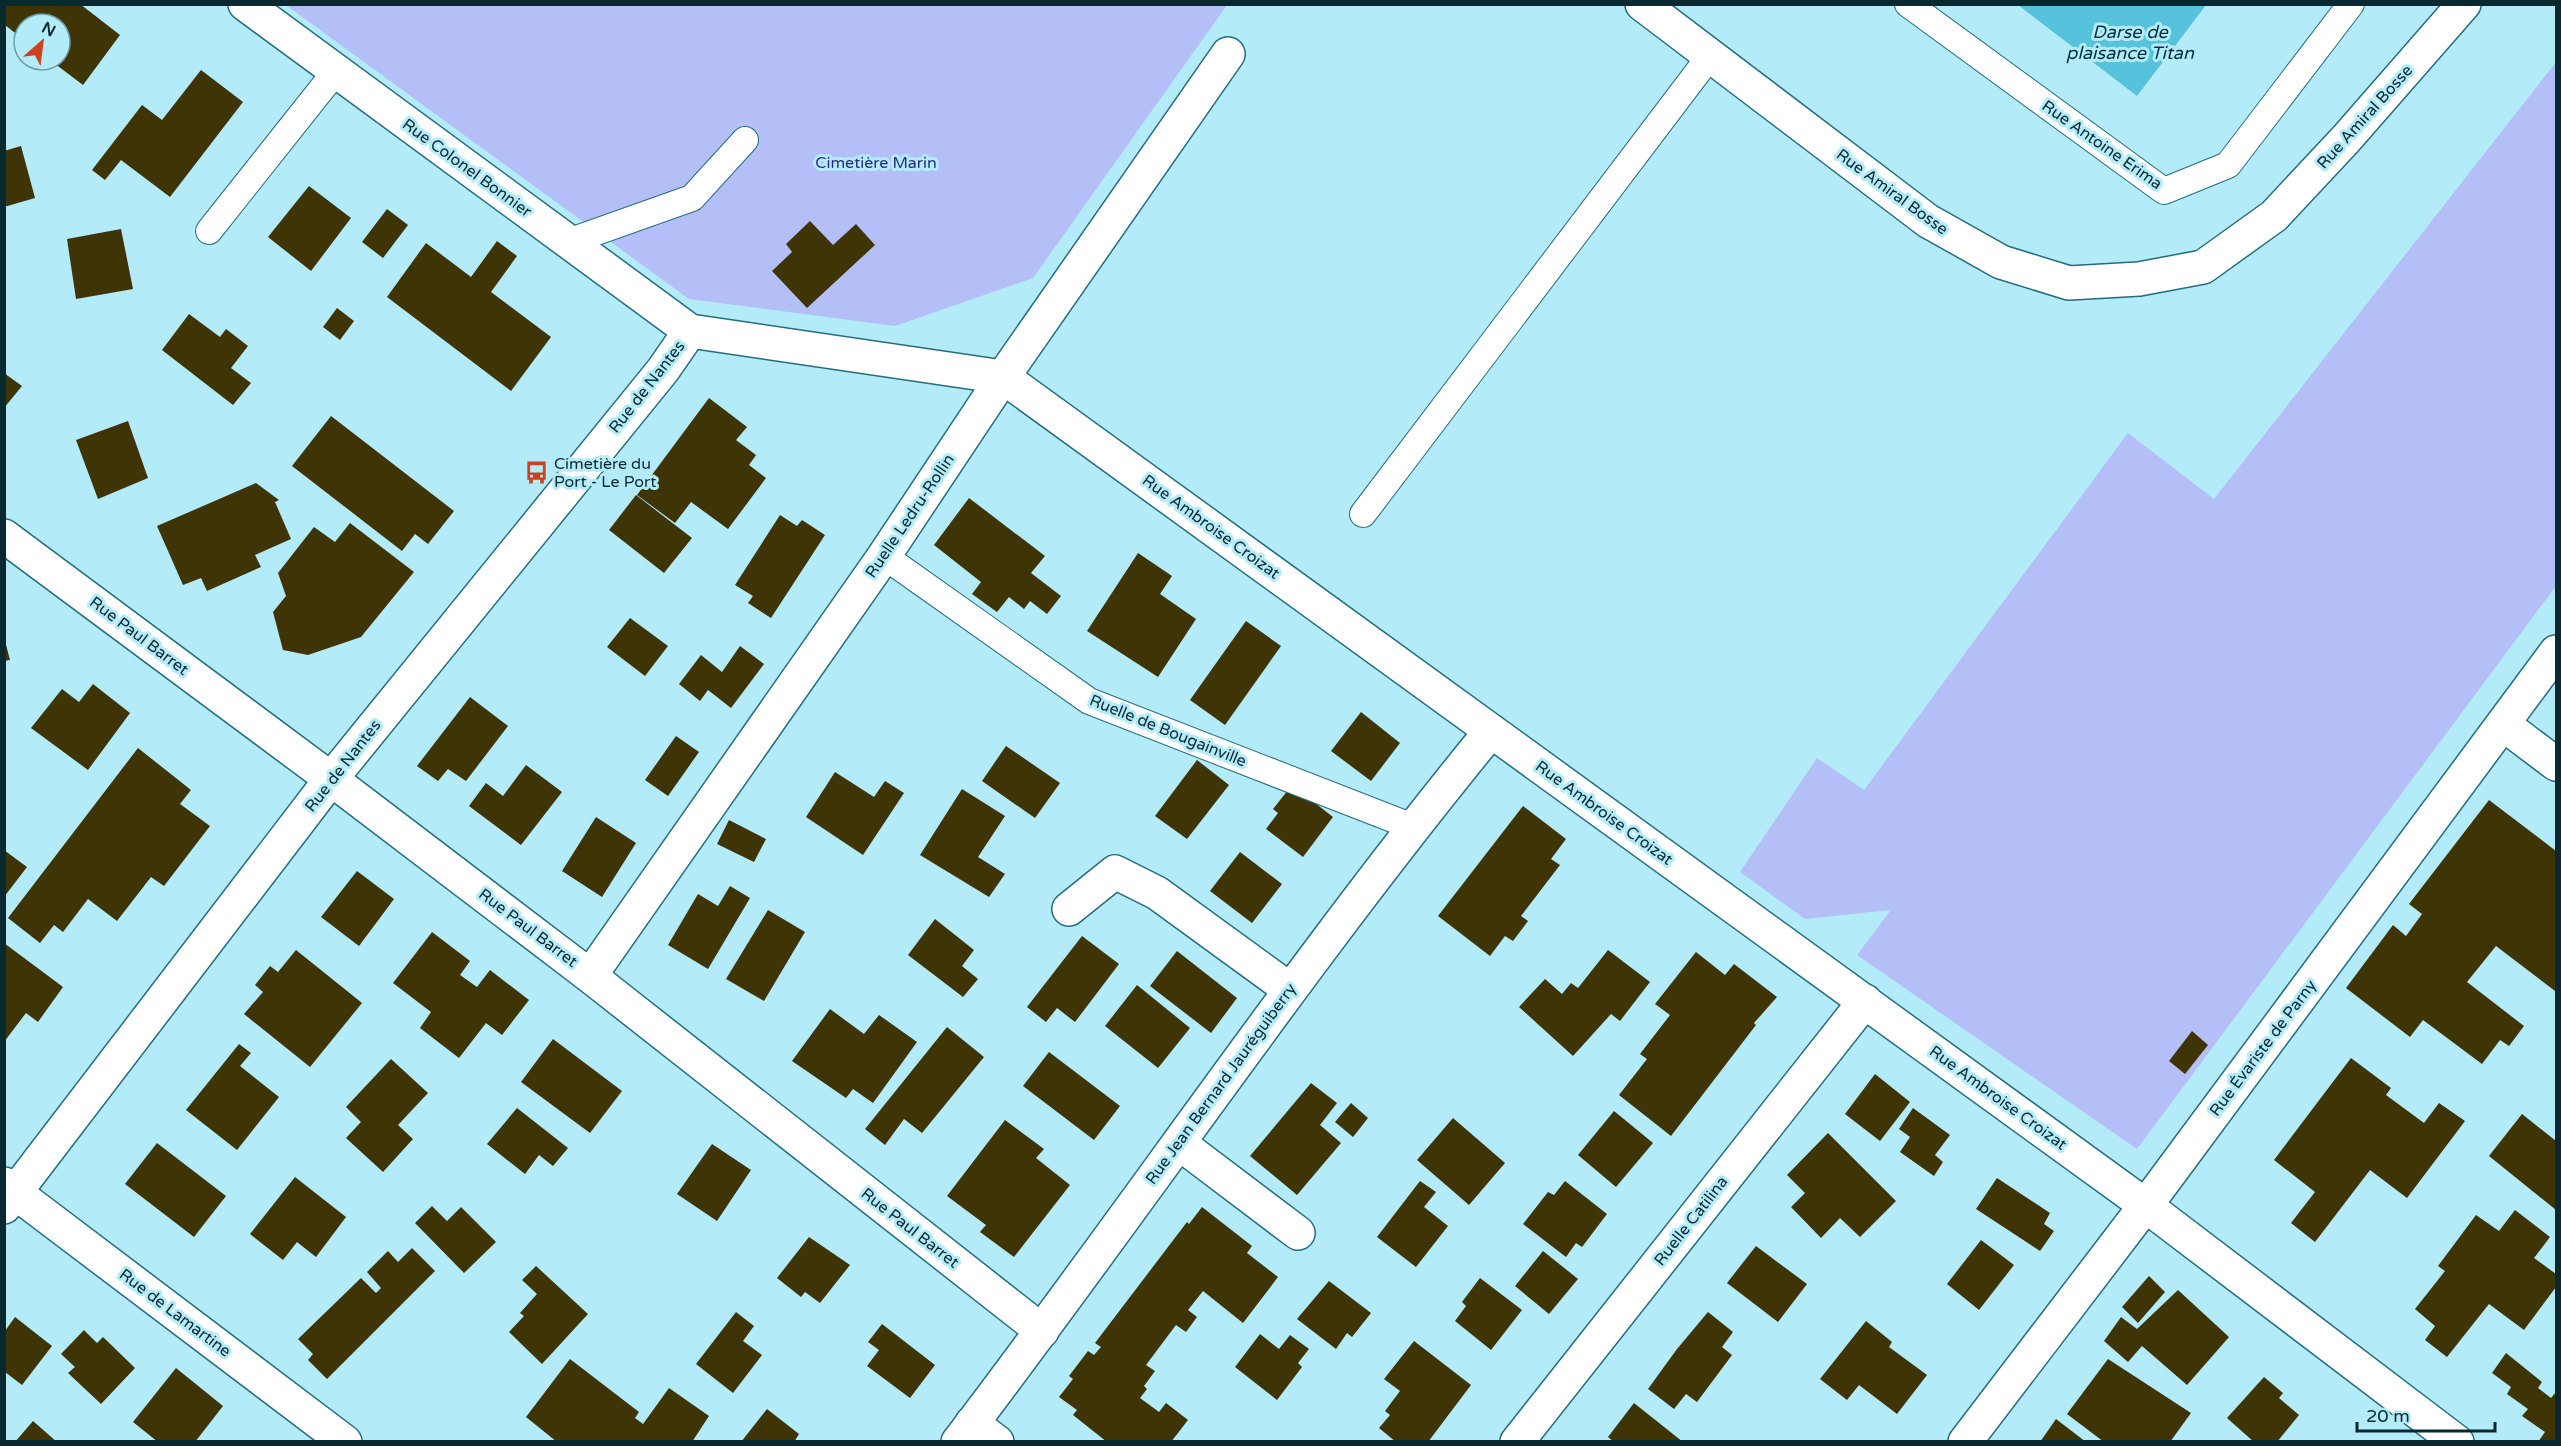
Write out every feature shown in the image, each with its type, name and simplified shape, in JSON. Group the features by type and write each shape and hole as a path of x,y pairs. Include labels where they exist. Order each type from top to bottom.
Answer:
{"street":[{"name":"Rue Colonel Bonnier","path":"244,4 690,331"},
{"name":"Rue Amiral Bosse","path":"1642,4 1928,221 2001,262 2069,283 2139,279 2202,267 2274,216 2346,139 2464,4"},
{"name":"Ruelle Ledru-Rollin","path":"590,976 884,556 1003,377 1228,54"},
{"name":"Rue Ambroise Croizat","path":"690,331 1003,377 2145,1205 2457,1442"},
{"name":"Rue de Nantes","path":"8,1194 331,779 663,370 690,331"},
{"name":"Rue Paul Barret","path":"4,536 331,779 590,976 1042,1331"},
{"name":"Rue Évariste de Parny","path":"1965,1442 2145,1205 2556,652"},
{"path":"2503,724 2556,764"},
{"name":"Rue Jean Bernard Jauréguiberry","path":"976,1435 1042,1331 1289,989 1413,827 1491,731"},
{"path":"1069,909 1115,872 1157,893 1289,989"},
{"name":"Ruelle Catilina","path":"1517,1442 1865,1002"},
{"path":"1179,1143 1298,1233"},
{"name":"Rue de Lamartine","path":"8,1194 345,1442"}],"lane":[{"name":"Rue Antoine Erima","path":"1908,4 2164,191 2228,165 2351,4"},
{"path":"1363,514 1710,56"},
{"path":"209,231 336,71"},
{"path":"568,242 692,198 745,140"},
{"name":"Ruelle de Bougainville","path":"884,556 1089,701 1413,827"}],"green space":[{"name":"Cimetière Marin","path":"286,5 1227,5 1033,278 895,326 689,299"},
{"path":"2556,62 2556,586 2137,1149 1857,955 1891,910 1805,919 1740,872 1817,758 1864,790 2128,433 2214,499"}],"water":[{"name":"Darse de plaisance Titan","path":"2018,5 2206,5 2137,96"}],"building":[{"path":"5,4 80,4 120,35 83,85 66,72 72,72 72,12 12,12 12,31 5,25"},
{"path":"201,70 243,102 170,197 121,160 105,180 92,170 142,105 162,120"},
{"path":"21,146 35,198 4,207 4,151"},
{"path":"309,186 351,218 311,271 268,237"},
{"path":"387,209 408,225 383,258 362,242"},
{"path":"810,221 833,245 856,224 875,245 807,308 772,271 792,252 786,244"},
{"path":"121,229 133,289 76,299 67,239"},
{"path":"497,241 517,256 491,292 551,337 511,391 387,297 426,243 471,277"},
{"path":"337,308 354,321 340,340 323,327"},
{"path":"189,314 220,337 226,329 248,346 231,368 251,383 233,405 162,350"},
{"path":"4,373 22,386 4,408"},
{"path":"709,398 747,427 736,440 756,455 749,465 766,478 728,529 691,502 675,523 637,495"},
{"path":"331,416 454,511 428,544 415,534 402,551 292,466"},
{"path":"128,421 148,478 98,499 76,440"},
{"path":"256,483 279,500 275,502 291,539 255,555 261,567 207,591 201,578 183,585 157,526"},
{"path":"636,495 692,538 664,573 609,530"},
{"path":"969,498 1045,556 1031,573 1061,596 1047,614 1030,601 1024,609 1009,597 997,612 972,594 981,582 934,545"},
{"path":"780,515 797,526 802,520 825,535 771,618 748,603 753,596 735,585"},
{"path":"350,523 414,572 361,637 308,655 283,650 273,612 286,596 278,573 314,527 335,542"},
{"path":"1138,553 1172,576 1160,594 1196,619 1158,677 1087,631"},
{"path":"630,618 668,646 645,676 607,647"},
{"path":"1246,621 1281,646 1225,725 1190,700"},
{"path":"4,637 10,660 4,661"},
{"path":"740,646 764,664 731,708 708,690 700,701 679,684 701,655 722,672"},
{"path":"93,684 130,713 88,770 31,728 62,689 79,702"},
{"path":"470,697 508,726 466,781 448,769 438,781 417,766"},
{"path":"1361,712 1400,743 1371,781 1331,751"},
{"path":"676,736 699,752 668,796 645,780"},
{"path":"1006,746 1060,783 1035,818 982,781"},
{"path":"138,748 191,790 180,804 210,826 164,886 151,877 117,921 88,899 63,932 54,925 40,943 8,918"},
{"path":"1197,760 1229,785 1187,839 1155,816"},
{"path":"526,765 562,792 521,845 469,806 486,783 503,796"},
{"path":"835,772 874,797 885,781 904,793 863,855 806,817"},
{"path":"1292,785 1333,817 1303,857 1266,829 1278,813 1273,809"},
{"path":"962,789 1005,816 978,857 1005,874 989,897 920,855"},
{"path":"2489,800 2556,851 2556,989 2555,991 2496,946 2467,982 2524,1026 2509,1046 2500,1040 2482,1064 2423,1020 2410,1037 2346,988 2393,925 2406,936 2422,914 2409,904"},
{"path":"1523,806 1566,839 1551,859 1560,865 1521,916 1528,921 1513,941 1505,936 1490,956 1438,916"},
{"path":"596,817 636,843 602,897 562,871"},
{"path":"729,820 766,839 754,862 717,844"},
{"path":"4,850 27,867 4,897"},
{"path":"1240,852 1282,884 1252,923 1210,891"},
{"path":"357,871 394,899 359,946 321,917"},
{"path":"730,886 750,898 708,969 668,945 698,894 718,906"},
{"path":"768,910 805,932 764,1001 726,979"},
{"path":"935,919 974,950 962,966 978,979 963,997 908,955"},
{"path":"432,932 470,961 460,975 477,987 490,970 529,1000 502,1035 486,1023 459,1058 420,1028 431,1012 393,983"},
{"path":"1082,936 1119,964 1075,1022 1057,1008 1046,1022 1027,1007"},
{"path":"4,943 63,987 38,1022 26,1013 4,1042"},
{"path":"296,950 362,1003 310,1067 244,1014 263,992 255,985 270,966 278,972"},
{"path":"1608,950 1650,982 1620,1021 1611,1014 1573,1056 1519,1007 1545,979 1562,994 1571,983 1578,988"},
{"path":"1177,951 1237,998 1211,1033 1150,986"},
{"path":"1696,952 1725,975 1734,964 1777,997 1754,1023 1756,1025 1671,1136 1619,1095 1647,1059 1640,1054 1670,1015 1655,1004"},
{"path":"1137,985 1190,1028 1158,1068 1105,1026"},
{"path":"830,1009 864,1034 879,1015 917,1042 873,1103 853,1089 846,1098 792,1061"},
{"path":"947,1027 984,1057 922,1133 904,1119 885,1145 865,1129"},
{"path":"2192,1031 2208,1045 2185,1074 2169,1061"},
{"path":"553,1039 622,1091 590,1133 521,1082"},
{"path":"239,1044 251,1053 240,1066 279,1097 237,1150 186,1110"},
{"path":"1049,1052 1120,1106 1094,1140 1023,1086"},
{"path":"2351,1058 2391,1088 2386,1095 2424,1123 2439,1103 2465,1121 2407,1198 2370,1170 2315,1242 2291,1223 2315,1192 2274,1160"},
{"path":"391,1059 428,1093 398,1125 413,1139 383,1172 346,1138 361,1122 346,1107"},
{"path":"1875,1074 1910,1102 1880,1141 1845,1114"},
{"path":"1311,1083 1337,1103 1320,1125 1341,1143 1297,1195 1250,1156"},
{"path":"1351,1103 1368,1118 1353,1137 1335,1122"},
{"path":"517,1108 568,1148 553,1166 539,1155 525,1174 487,1144"},
{"path":"1913,1108 1950,1135 1935,1155 1943,1162 1934,1176 1900,1152 1910,1137 1899,1129"},
{"path":"1614,1111 1653,1143 1616,1187 1578,1155"},
{"path":"2522,1114 2556,1141 2556,1210 2489,1156"},
{"path":"1453,1118 1505,1163 1469,1205 1417,1160"},
{"path":"1005,1120 1044,1149 1036,1158 1070,1185 1014,1257 980,1232 986,1225 947,1196"},
{"path":"1828,1133 1896,1201 1860,1237 1840,1218 1821,1238 1791,1207 1805,1193 1787,1175"},
{"path":"157,1143 226,1196 194,1237 125,1184"},
{"path":"712,1144 751,1170 717,1221 677,1194"},
{"path":"295,1177 346,1217 316,1257 297,1242 283,1260 250,1234"},
{"path":"1997,1178 2050,1213 2044,1224 2054,1231 2040,1251 1976,1209"},
{"path":"1420,1181 1436,1192 1424,1207 1448,1226 1416,1267 1377,1237"},
{"path":"1565,1181 1607,1214 1582,1247 1576,1243 1566,1257 1523,1224 1548,1192 1554,1195"},
{"path":"432,1206 447,1221 461,1207 496,1242 464,1273 415,1223"},
{"path":"1202,1207 1252,1246 1247,1253 1278,1277 1243,1323 1203,1291 1188,1310 1197,1317 1186,1332 1176,1325 1146,1365 1155,1371 1144,1386 1147,1389 1140,1398 1159,1412 1166,1403 1188,1420 1171,1442 1107,1442 1073,1415 1077,1410 1059,1397 1073,1379 1069,1376 1088,1351 1094,1355 1101,1347 1095,1343 1187,1222 1189,1224"},
{"path":"2515,1210 2550,1237 2534,1258 2556,1274 2556,1287 2524,1330 2489,1304 2447,1357 2425,1340 2435,1326 2415,1309 2445,1271 2438,1266 2476,1215 2499,1231"},
{"path":"809,1237 850,1265 820,1303 805,1292 801,1297 777,1278"},
{"path":"1981,1240 2014,1265 1979,1310 1947,1284"},
{"path":"1756,1246 1807,1284 1778,1322 1727,1283"},
{"path":"412,1248 435,1271 327,1379 308,1360 313,1354 298,1339 361,1278 376,1293 381,1288 367,1272 388,1251 398,1262"},
{"path":"1543,1251 1578,1279 1549,1314 1515,1286"},
{"path":"536,1266 588,1314 542,1364 509,1332 524,1316 520,1313 537,1294 522,1280"},
{"path":"2149,1276 2165,1292 2138,1323 2122,1307"},
{"path":"1480,1278 1522,1310 1491,1350 1455,1321 1466,1306 1462,1302"},
{"path":"1329,1281 1371,1313 1352,1337 1347,1333 1336,1349 1297,1319"},
{"path":"2178,1290 2229,1337 2187,1385 2142,1346 2128,1362 2104,1341 2121,1317 2137,1329"},
{"path":"736,1312 754,1326 743,1341 762,1355 733,1393 696,1364"},
{"path":"1708,1312 1733,1332 1722,1347 1732,1355 1697,1402 1686,1394 1674,1409 1648,1389"},
{"path":"15,1317 52,1346 22,1385 5,1372 5,1331"},
{"path":"1866,1321 1892,1342 1889,1347 1927,1375 1897,1414 1859,1385 1847,1400 1820,1379"},
{"path":"882,1324 935,1365 910,1398 867,1366 879,1350 868,1342"},
{"path":"84,1330 97,1343 103,1337 135,1368 101,1404 68,1373 75,1367 61,1354"},
{"path":"1260,1334 1279,1349 1290,1335 1309,1349 1298,1363 1302,1367 1277,1400 1235,1367"},
{"path":"1414,1341 1471,1385 1428,1442 1396,1442 1379,1428 1390,1415 1385,1411 1400,1391 1384,1379"},
{"path":"2506,1353 2542,1382 2538,1388 2551,1398 2556,1392 2556,1442 2538,1442 2545,1432 2522,1416 2528,1409 2507,1394 2511,1387 2492,1373"},
{"path":"570,1359 639,1412 635,1418 643,1424 669,1388 709,1416 692,1442 557,1442 526,1417"},
{"path":"2108,1359 2191,1413 2170,1442 2104,1442 2067,1414"},
{"path":"176,1368 223,1406 195,1442 158,1442 133,1422"},
{"path":"2264,1377 2283,1393 2279,1398 2299,1415 2277,1442 2254,1442 2227,1418"},
{"path":"1634,1403 1683,1442 1614,1442 1608,1437"},
{"path":"767,1409 799,1434 794,1442 741,1442"},
{"path":"2056,1419 2086,1442 2040,1442"},
{"path":"33,1421 57,1442 15,1442"}],"place":[{"name":"Cimetière du Port - Le Port","path":"536,473"}]}
